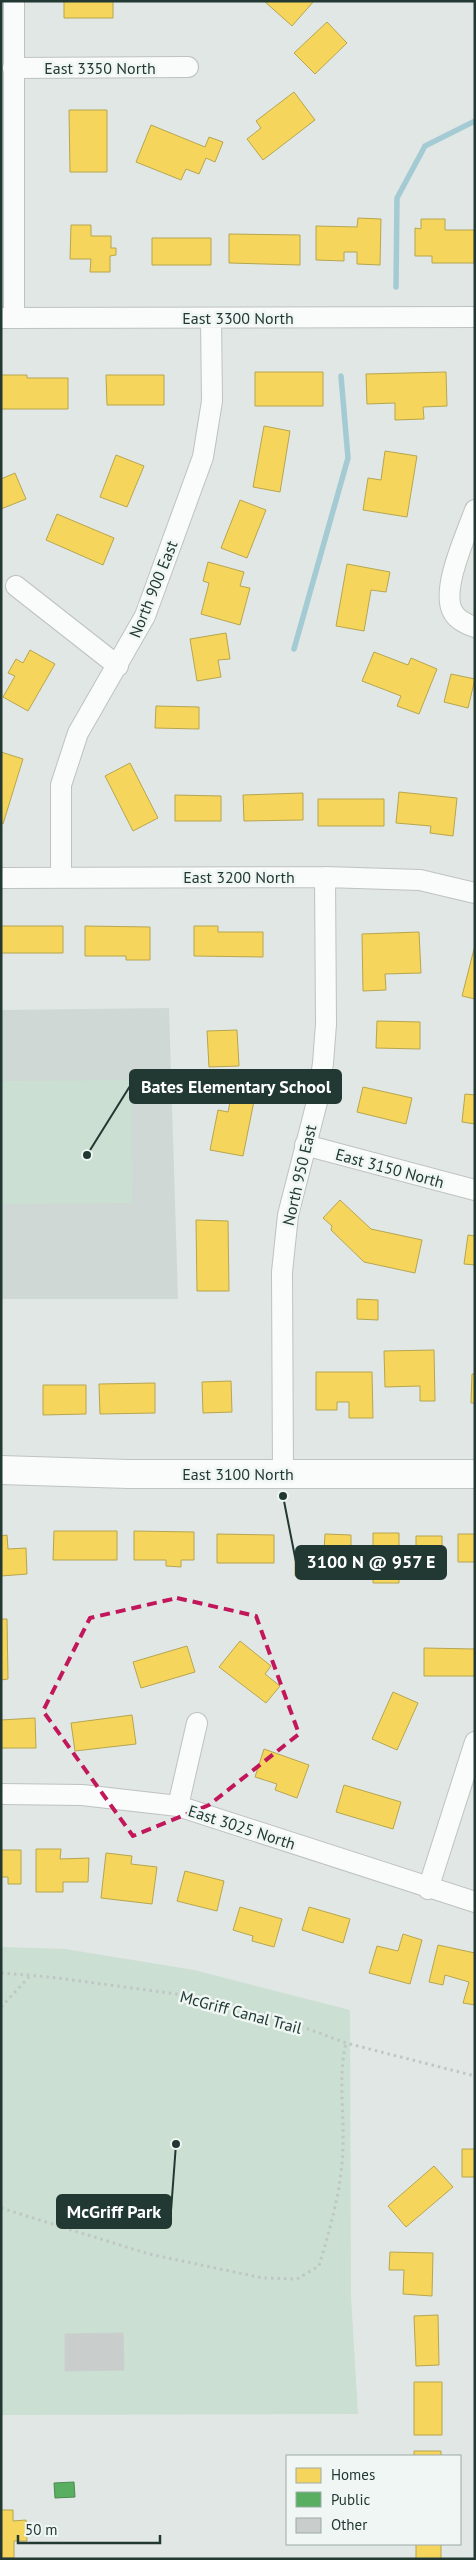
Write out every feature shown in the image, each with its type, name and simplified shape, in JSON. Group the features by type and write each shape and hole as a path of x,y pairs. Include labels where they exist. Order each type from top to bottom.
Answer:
{"main road":[{"name":"East 3100 North","path":"1,1470 128,1474 475,1474"}],"street":[{"path":"8,318 14,1"},
{"name":"East 3350 North","path":"13,68 188,67"},
{"name":"East 3300 North","path":"8,318 475,318"},
{"name":"North 900 East","path":"61,878 61,785 78,733 145,616 203,457 212,401 211,318"},
{"path":"475,510 454,571 450,590 452,611 459,619 475,627"},
{"path":"16,586 118,666"},
{"name":"East 3200 North","path":"1,878 324,877 420,880 475,893"},
{"name":"North 950 East","path":"282,1474 282,1272 288,1215 318,1098 324,1063 326,1024 324,877"},
{"name":"East 3150 North","path":"305,1145 475,1190"},
{"path":"178,1806 197,1723"},
{"path":"428,1889 475,1742"},
{"name":"East 3025 North","path":"1,1794 82,1795 178,1806 428,1889 475,1902"}],"path":[{"name":"McGriff Canal Trail","path":"1,1973 29,1977 50,1977 199,1997 279,2018 346,2043 475,2076"},
{"path":"1,2007 29,1977"},
{"path":"1,2208 149,2254 263,2278 297,2279 318,2266 336,2209 343,2143 340,2067 346,2043"}],"highlighted area":[{"path":"177,1598 256,1616 299,1734 209,1805 133,1836 43,1711 90,1618"}],"shaded area":[{"path":"169,1008 178,1299 1,1299 1,1010"}],"green space":[{"path":"131,1080 132,1203 1,1204 1,1081"},
{"path":"1,1947 65,1949 194,1970 350,2010 351,2297 358,2414 1,2415"}],"building: Homes":[{"path":"64,1 113,1 113,18 64,18"},
{"path":"264,1 314,1 292,26"},
{"path":"327,22 347,43 315,74 294,53"},
{"path":"294,92 315,120 263,160 247,139 261,128 256,121"},
{"path":"69,110 107,110 107,172 70,172"},
{"path":"151,125 205,147 209,137 223,142 215,162 206,158 199,174 186,169 181,180 136,162"},
{"path":"358,218 381,219 380,265 357,264 357,252 344,252 344,261 316,260 316,226 357,227"},
{"path":"421,219 445,219 445,230 474,230 474,263 432,263 432,256 415,256 415,228 421,229"},
{"path":"71,225 91,225 91,236 111,236 111,248 116,248 116,255 110,256 110,272 90,272 91,259 70,259"},
{"path":"229,234 300,235 300,265 229,263"},
{"path":"152,238 211,238 211,265 152,265"},
{"path":"255,372 323,372 323,406 255,406"},
{"path":"446,372 447,406 423,407 424,419 395,420 395,403 367,404 366,374"},
{"path":"1,375 27,375 27,378 68,378 68,409 1,409"},
{"path":"106,375 164,375 164,405 107,405"},
{"path":"264,426 290,431 280,492 253,487"},
{"path":"385,451 417,456 407,517 363,510 368,478 381,480"},
{"path":"116,455 144,466 127,507 100,497"},
{"path":"15,473 26,499 1,509 1,479"},
{"path":"240,500 266,510 247,558 221,548"},
{"path":"57,514 114,538 103,565 46,540"},
{"path":"208,562 244,572 240,586 250,588 240,625 201,614 209,583 203,581"},
{"path":"347,564 390,572 386,592 371,590 364,631 336,626"},
{"path":"226,633 230,659 218,660 221,677 197,681 190,639"},
{"path":"30,650 55,664 28,711 3,697 15,676 8,673 16,659 23,663"},
{"path":"374,652 408,665 411,658 437,669 419,714 397,706 401,696 362,681"},
{"path":"451,674 475,679 468,708 444,702"},
{"path":"156,706 199,707 199,729 155,728"},
{"path":"1,752 23,759 3,824 1,823"},
{"path":"130,763 158,818 133,831 105,776"},
{"path":"399,792 457,798 453,836 430,833 431,826 396,823"},
{"path":"303,793 303,820 244,821 243,795"},
{"path":"175,795 221,796 221,821 175,821"},
{"path":"318,799 384,799 384,826 318,826"},
{"path":"1,926 63,926 63,953 1,953"},
{"path":"85,926 150,927 150,960 126,960 126,956 85,956"},
{"path":"194,926 218,926 218,932 263,932 263,957 194,956"},
{"path":"419,932 421,973 385,974 386,990 363,991 362,934"},
{"path":"475,950 475,999 462,996"},
{"path":"377,1021 420,1022 420,1049 376,1048"},
{"path":"237,1030 239,1066 209,1067 207,1031"},
{"path":"363,1087 412,1098 406,1124 357,1112"},
{"path":"465,1094 475,1095 475,1124 462,1122"},
{"path":"231,1097 254,1101 243,1156 210,1150 218,1110 228,1112"},
{"path":"340,1200 371,1229 422,1240 415,1273 364,1262 331,1230 332,1226 323,1218"},
{"path":"196,1220 228,1221 229,1291 197,1291"},
{"path":"468,1235 475,1236 475,1265 464,1264"},
{"path":"357,1299 378,1300 378,1320 357,1319"},
{"path":"434,1350 435,1401 420,1401 420,1386 385,1387 384,1351"},
{"path":"316,1372 372,1372 373,1418 349,1418 349,1402 337,1402 337,1410 316,1410"},
{"path":"472,1374 475,1374 475,1403 471,1403"},
{"path":"231,1381 232,1412 203,1413 202,1382"},
{"path":"155,1383 155,1413 100,1414 99,1384"},
{"path":"43,1385 86,1385 86,1414 43,1415"},
{"path":"54,1531 117,1531 117,1560 53,1560"},
{"path":"134,1531 194,1532 194,1560 181,1560 181,1567 166,1566 166,1560 134,1560"},
{"path":"373,1533 399,1533 399,1547 416,1547 416,1536 442,1536 442,1575 399,1575 399,1583 373,1583"},
{"path":"217,1534 274,1535 274,1563 217,1563"},
{"path":"325,1534 351,1535 351,1576 295,1576 295,1552 324,1552"},
{"path":"458,1534 475,1534 475,1562 458,1562"},
{"path":"7,1535 8,1549 26,1548 27,1574 1,1576 1,1536"},
{"path":"1,1619 7,1619 8,1679 1,1680"},
{"path":"240,1641 271,1666 265,1674 280,1686 266,1703 219,1667"},
{"path":"187,1646 195,1672 141,1688 133,1662"},
{"path":"424,1648 475,1649 475,1676 424,1676"},
{"path":"393,1692 418,1703 397,1750 372,1739"},
{"path":"132,1715 136,1744 75,1751 71,1723"},
{"path":"35,1718 36,1748 1,1748 1,1720"},
{"path":"264,1749 309,1765 297,1798 275,1790 277,1784 255,1777"},
{"path":"344,1785 401,1802 393,1829 336,1812"},
{"path":"36,1849 61,1849 60,1859 89,1858 88,1882 63,1882 63,1892 36,1892"},
{"path":"1,1850 21,1850 21,1884 8,1884 8,1877 1,1877"},
{"path":"106,1853 132,1856 131,1864 157,1867 152,1904 101,1898"},
{"path":"185,1871 224,1881 217,1911 177,1901"},
{"path":"240,1907 282,1919 274,1947 252,1941 253,1936 233,1930"},
{"path":"309,1907 350,1919 343,1943 302,1930"},
{"path":"403,1934 422,1940 410,1984 369,1973 377,1946 398,1951"},
{"path":"438,1945 475,1953 475,2005 463,2003 469,1982 445,1975 443,1985 429,1982"},
{"path":"462,2149 475,2149 475,2177 462,2177"},
{"path":"434,2166 453,2187 406,2227 388,2206"},
{"path":"390,2252 433,2253 432,2296 403,2294 404,2270 389,2270"},
{"path":"438,2315 439,2365 416,2366 414,2316"},
{"path":"414,2382 442,2382 442,2435 414,2435"},
{"path":"414,2451 441,2451 441,2455 414,2455"},
{"path":"1,2510 13,2510 13,2521 26,2520 27,2541 14,2541 14,2558 1,2558"},
{"path":"416,2545 441,2545 441,2559 416,2559"}],"building: Public":[{"path":"74,2482 75,2497 55,2498 54,2483"}],"building: Other":[{"path":"123,2333 124,2370 65,2371 65,2334"}],"waterway":[{"path":"396,287 397,198 425,146 475,121"},
{"path":"294,649 348,458 341,376"}],"place":[{"name":"Bates Elementary School","path":"87,1155"},
{"name":"3100 N @ 957 E","path":"283,1496"},
{"name":"McGriff Park","path":"176,2144"}]}
